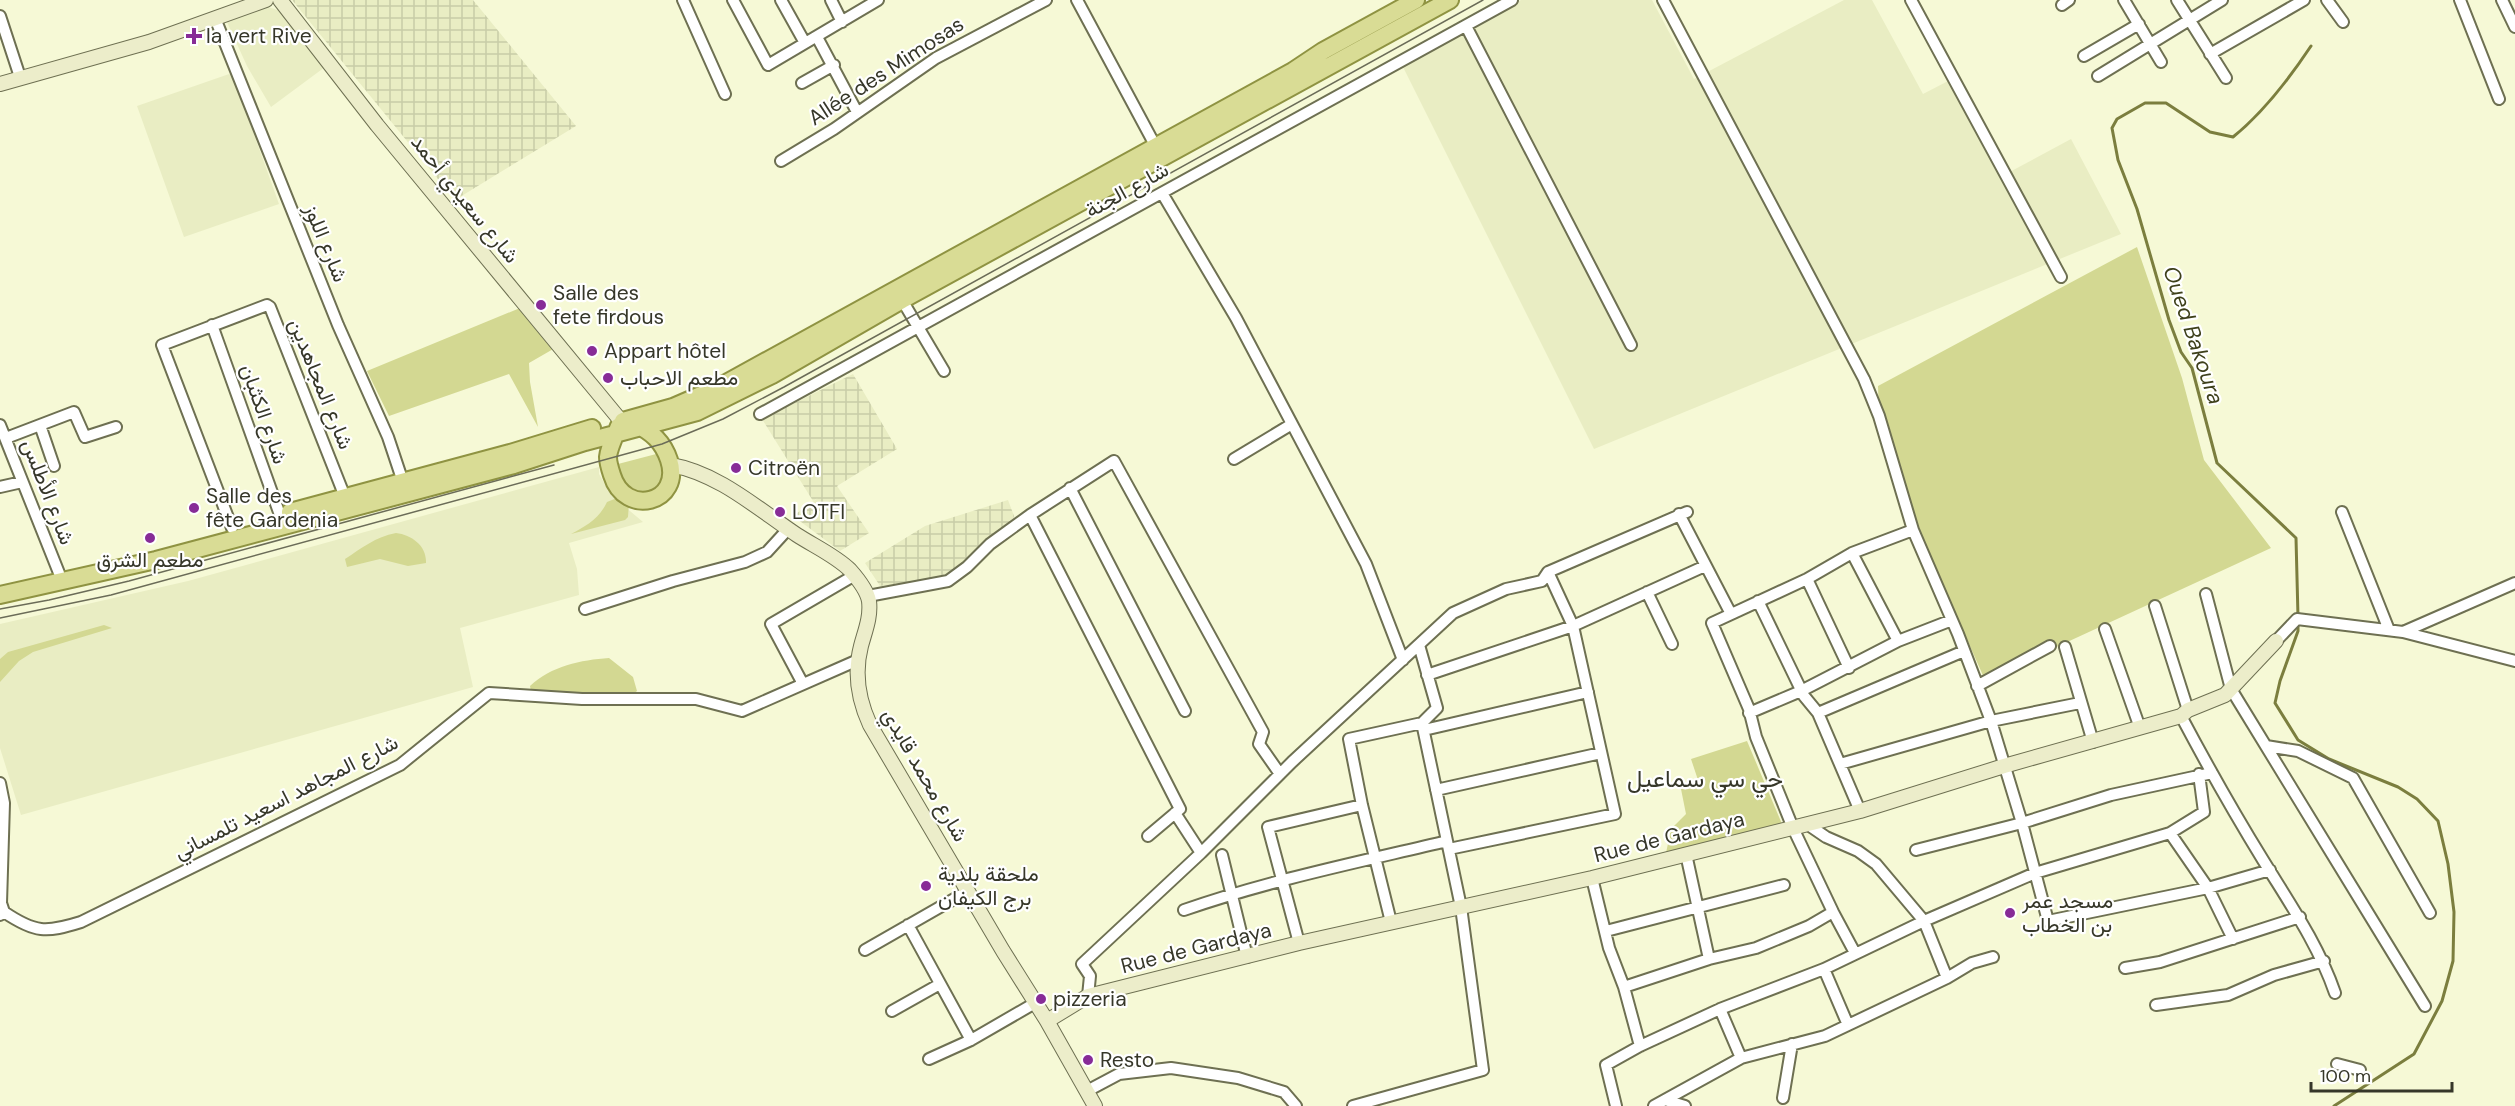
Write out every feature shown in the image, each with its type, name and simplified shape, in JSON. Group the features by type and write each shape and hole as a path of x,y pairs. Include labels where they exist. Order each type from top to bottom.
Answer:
{"main road":[{"path":"0,586 59,573 621,425 673,407 719,387 1293,71 1323,51 1416,0"},
{"path":"0,596 156,560 514,465 585,442 621,425 641,427 696,412 772,375 902,300 1450,0"},
{"path":"585,442 602,452 618,489 636,500 653,500 670,484 671,465 665,448 666,437 677,419"},
{"path":"608,463 610,450 621,425"},
{"path":"641,427 665,448"}],"street":[{"path":"0,84 149,42 266,0"},
{"name":"شارع سعيدي أحمد","path":"280,0 377,125 621,425"},
{"path":"683,0 725,94"},
{"path":"733,0 768,65 878,0"},
{"path":"781,0 805,43"},
{"path":"831,0 842,22"},
{"name":"Allée des Mimosas","path":"781,161 834,129 936,58 1046,0"},
{"path":"1077,0 1156,147"},
{"name":"شارع الجنة","path":"760,414 1512,0"},
{"path":"1663,0 1864,379 1879,416 1913,530 1952,620 1991,721 2022,823 2048,921 2208,888 2270,870"},
{"path":"1911,0 2061,277"},
{"path":"2124,0 2161,62"},
{"path":"2177,0 2226,78"},
{"path":"2098,76 2222,0"},
{"path":"2210,54 2304,0"},
{"path":"2327,0 2343,22"},
{"path":"2460,0 2499,99"},
{"path":"2502,0 2515,27"},
{"name":"شارع اللوز","path":"215,18 338,326 388,437 403,482"},
{"path":"1,20 20,77"},
{"path":"2084,56 2139,24"},
{"path":"1466,26 1631,345"},
{"path":"817,37 834,65 857,112"},
{"path":"802,83 834,65"},
{"path":"1162,193 1236,318 1366,564 1403,660"},
{"path":"902,300 944,371"},
{"name":"شارع المجاهدين","path":"232,528 162,346 212,325 269,306 345,497"},
{"name":"شارع الكثبان","path":"212,325 280,515"},
{"path":"6,438 74,412 85,437 116,427"},
{"path":"1234,459 1292,423"},
{"name":"شارع الأطلس","path":"0,425 59,573"},
{"path":"40,425 54,466"},
{"path":"671,465 691,470 761,509 849,569 868,596 948,580 967,567 990,544 1030,515 1111,462 1117,462 1263,730 1264,735 1259,744 1280,774"},
{"path":"670,484 687,477 705,477"},
{"path":"0,487 22,482"},
{"path":"1070,488 1185,711"},
{"path":"2342,512 2389,630"},
{"path":"1088,996 1090,976 1082,964 1201,853 1280,774 1453,614 1506,589 1542,580 1548,572 1683,513 1705,566 1731,614"},
{"path":"1030,515 1180,809 1148,836"},
{"path":"585,609 673,581 745,562 767,552 788,529"},
{"path":"1856,953 1833,912 1793,828 1712,623 1808,579 1852,554 1913,530"},
{"path":"1852,554 1898,641"},
{"path":"1427,675 1573,626 1705,566"},
{"path":"1184,910 1282,880 1375,858 1615,814 1573,626 1548,572"},
{"path":"803,684 771,624 855,575"},
{"path":"1808,579 1849,668"},
{"path":"2403,632 2515,583"},
{"path":"1647,592 1672,644"},
{"path":"2206,594 2231,689 2425,1006"},
{"name":"شارع محمد قايدي","path":"868,596 868,621 858,660 858,688 870,725 1047,1021 1095,1106"},
{"path":"1758,601 1802,691 1818,713 1860,811"},
{"path":"2156,606 2185,713 2212,773 2300,917 2324,961 2335,993"},
{"path":"2276,641 2297,619 2403,632 2515,661"},
{"path":"1749,713 1802,691 1898,641 1952,620"},
{"path":"2105,629 2140,728"},
{"name":"Rue de Gardaya","path":"1047,1021 1088,996 1299,943 1592,878 1860,811 2004,766 2140,728 2185,713 2225,695 2276,641"},
{"path":"1353,1106 1483,1070 1461,907 1423,727 1437,708 1419,645"},
{"path":"1977,686 2050,646"},
{"path":"2065,647 2093,742"},
{"path":"1818,713 1964,651"},
{"name":"شارع المجاهد اسعيد تلمساني","path":"2,914 27,927 58,929 81,922 400,765 489,693 582,699 696,699 742,711 858,660"},
{"path":"1392,922 1362,805 1349,739 1423,727 1588,692"},
{"path":"1840,764 1991,721 2080,703"},
{"path":"2266,746 2298,751 2353,778 2430,913"},
{"path":"1436,790 1601,753"},
{"path":"1916,850 2022,823 2111,795 2212,773"},
{"path":"1617,1106 1606,1065 1640,1046 1720,1009 1824,969 1924,921 2034,873 2170,833 2204,812 2199,774"},
{"path":"0,783 2,914"},
{"path":"1299,943 1268,827 1362,805"},
{"path":"1175,813 1201,853"},
{"path":"1807,824 1826,837 1858,851 1876,864 1924,921 1947,978"},
{"path":"2170,833 2208,888 2233,939"},
{"path":"1686,854 1709,959"},
{"path":"1222,855 1246,957"},
{"path":"1592,878 1609,948 1624,987 1640,1046"},
{"path":"1606,932 1784,885"},
{"path":"865,950 968,891"},
{"path":"1624,987 1709,959 1756,948 1809,926 1833,912"},
{"path":"2125,968 2160,962 2300,917"},
{"path":"908,925 971,1040"},
{"path":"1654,1106 1741,1058 1825,1036 1947,978 1971,963 1993,957"},
{"path":"2156,1005 2228,995 2274,975 2324,961"},
{"path":"1824,969 1848,1025"},
{"path":"892,1011 940,984"},
{"path":"929,1059 971,1040 1035,1003"},
{"path":"1720,1009 1741,1058"},
{"path":"1783,1098 1792,1044"},
{"path":"2337,1064 2360,1070"},
{"path":"1087,1091 1119,1074 1171,1068 1238,1078 1284,1092 1296,1106"},
{"path":"1665,1100 1685,1106"}],"shaded area":[{"path":"292,0 473,0 576,126 455,200"},
{"path":"1521,0 1652,0 1694,79 1844,0 1872,0 1923,94 1952,79 2004,175 2071,139 2121,234 1594,449 1401,63"},
{"path":"265,6 281,11 325,67 271,107 247,66 226,20"},
{"path":"232,73 279,204 184,237 137,106"},
{"path":"853,374 897,449 837,486 869,533 840,551 793,516 818,498 813,501 762,419"},
{"path":"599,467 599,474 611,495 643,522 569,543 577,569 579,595 460,628 473,687 21,815 0,748 0,624 188,581"},
{"path":"1008,500 1014,516 1011,525 981,544 964,566 940,580 880,586 865,563 925,526"}],"green space":[{"path":"2137,247 2182,378 2204,460 2271,548 1985,680 1918,529 1879,416 1878,386"},
{"path":"520,308 555,348 529,363 538,427 509,374 389,416 367,371"},
{"path":"660,453 664,480 648,492 630,489 626,486 621,478 618,464"},
{"path":"617,498 629,503 628,517 625,520 571,534 596,517 607,502"},
{"path":"396,533 408,536 417,542 424,551 426,563 408,566 380,559 347,567 345,559 375,540"},
{"path":"104,625 112,628 33,652 19,661 0,682 0,659 8,652"},
{"path":"609,658 633,677 637,691 633,694 535,694 531,691 530,686 547,673 577,662"},
{"path":"1747,741 1782,824 1666,853 1671,829 1686,814 1681,789 1699,783 1691,759"}],"waterway":[{"name":"Oued Bakoura","path":"2298,617 2296,538 2217,463 2192,368 2181,352 2169,320 2137,209 2118,160 2112,128 2117,119 2145,103 2166,103 2210,132 2233,137 2275,94 2311,46"},
{"name":"Oued Bakoura","path":"2298,624 2298,631 2280,681 2275,703 2298,740 2329,759 2398,787 2417,799 2438,821 2448,864 2454,912 2453,961 2442,1001 2414,1054 2334,1106"}],"tram line":[{"path":"0,618 111,595 662,444 723,419 1483,0"},
{"path":"0,609 129,581 554,465"}],"place":[{"name":"la vert Rive","path":"194,36"},
{"name":"Salle des fete firdous","path":"541,305"},
{"name":"Appart hôtel","path":"592,351"},
{"name":"مطعم الاحباب","path":"608,378"},
{"name":"Citroën","path":"736,468"},
{"name":"Salle des fête Gardenia","path":"194,508"},
{"name":"LOTFI","path":"780,512"},
{"name":"مطعم الشرق","path":"150,538"},
{"name":"ملحقة بلدية برج الكيفان","path":"926,886"},
{"name":"مسجد عمر بن الخطاب","path":"2010,913"},
{"name":"pizzeria","path":"1041,999"},
{"name":"Resto","path":"1088,1060"}],"district":[{"name":"حي سي سماعيل","path":"1705,779"}]}
